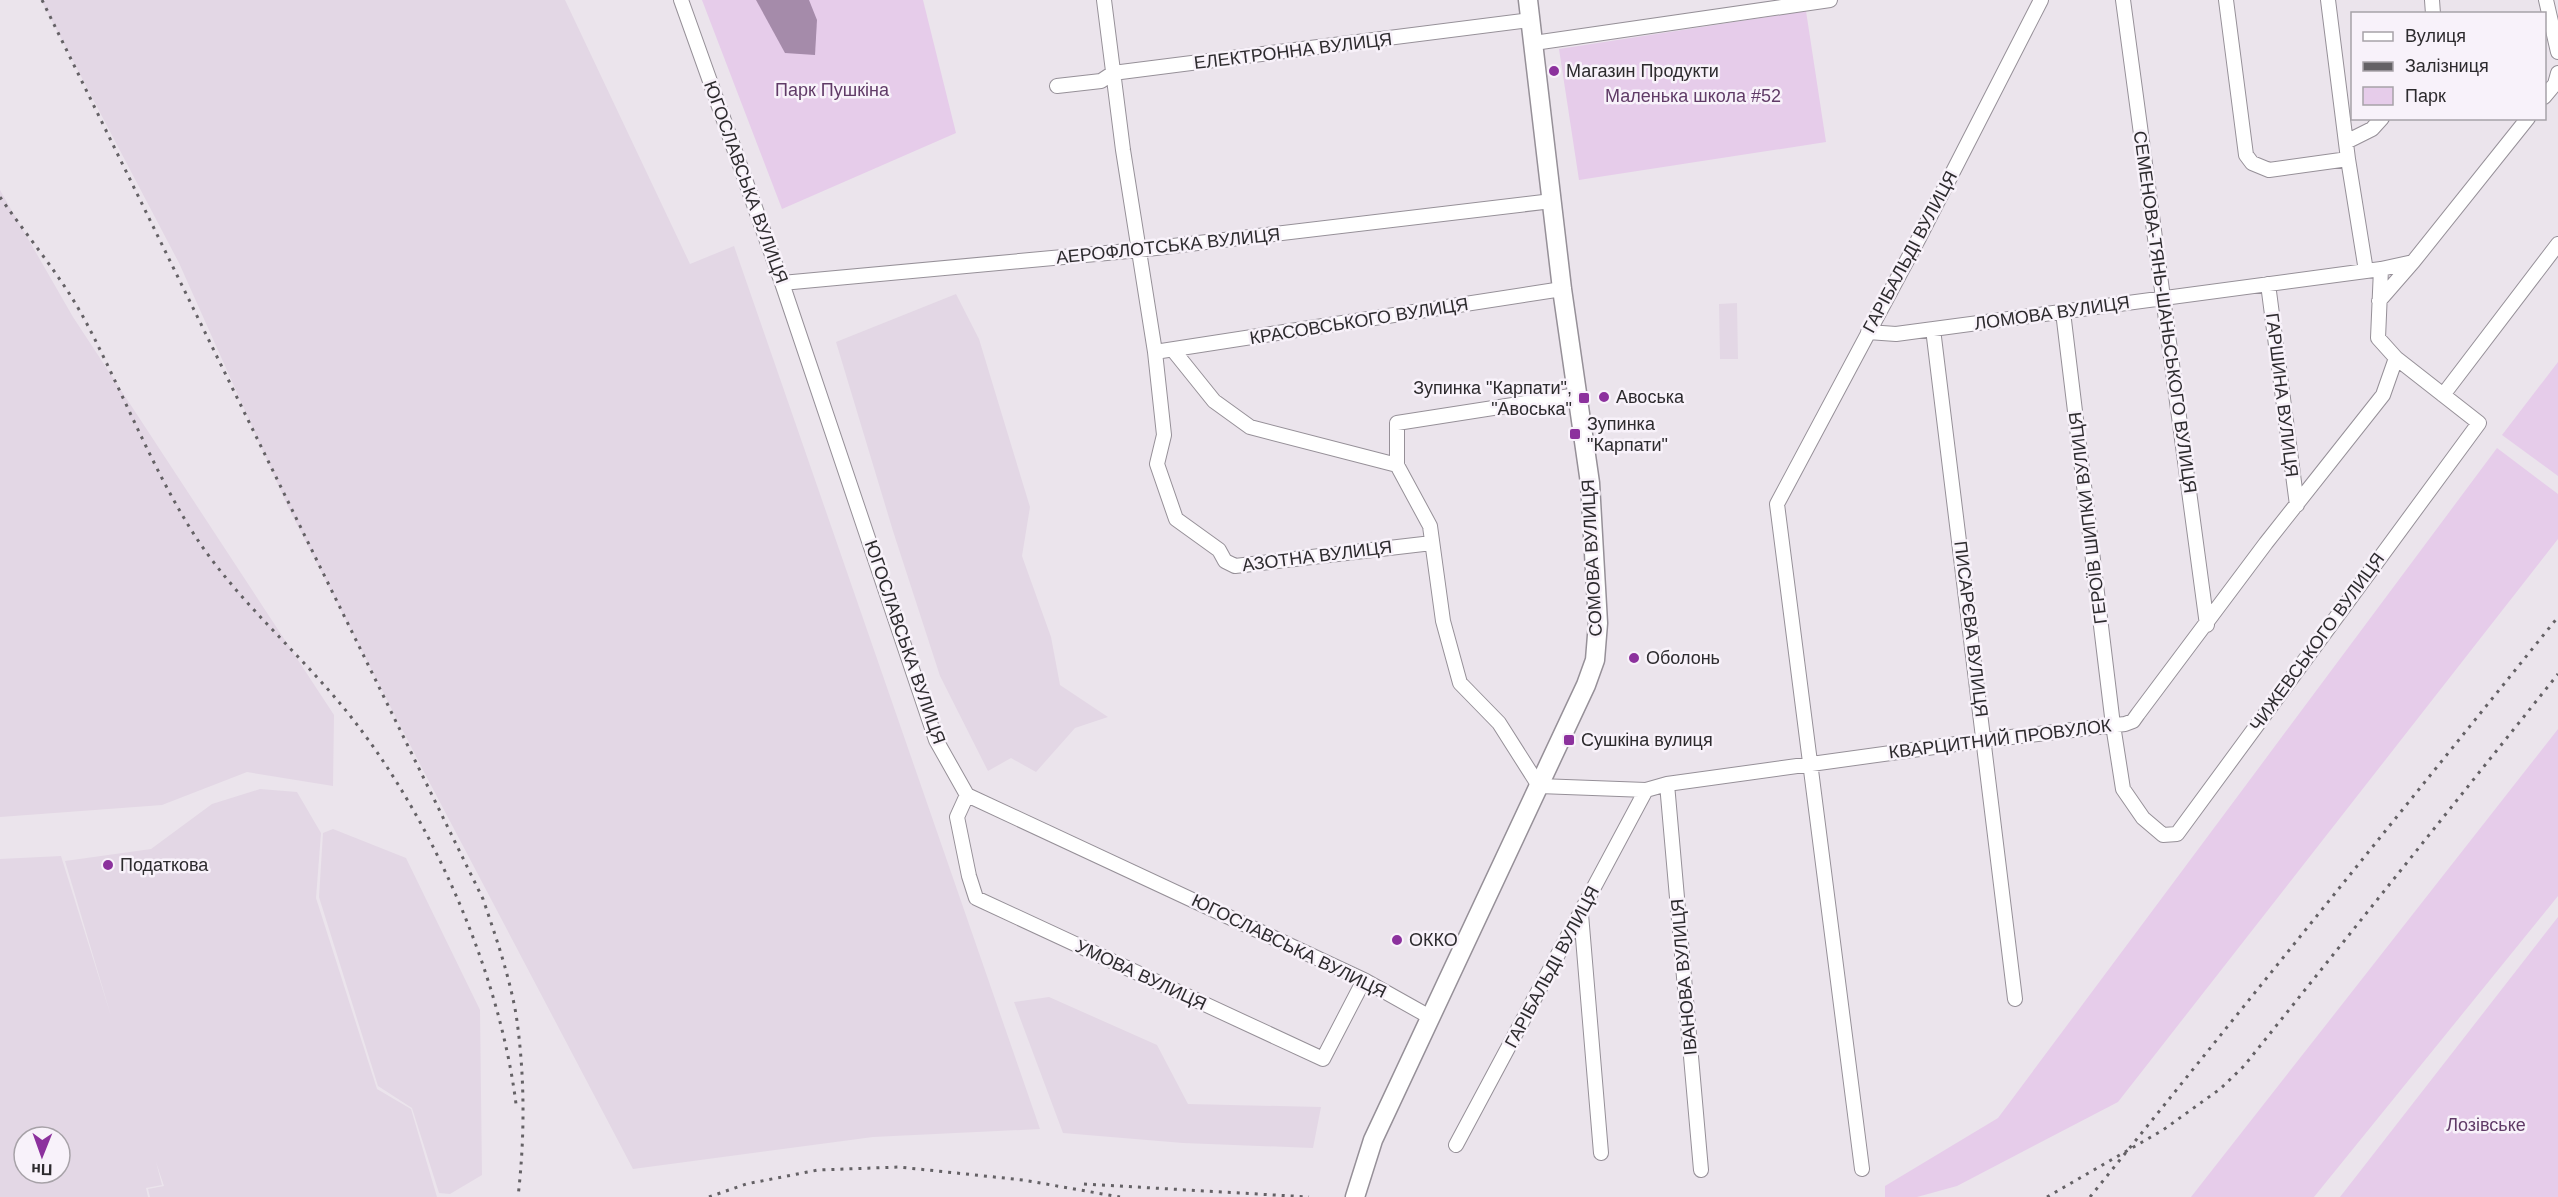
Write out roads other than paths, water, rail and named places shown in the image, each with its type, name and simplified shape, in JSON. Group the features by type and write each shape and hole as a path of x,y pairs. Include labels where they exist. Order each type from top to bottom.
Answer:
{"main road":[{"name":"СОМОВА ВУЛИЦЯ","path":"1355,1197 1362,1166 1387,1110 1586,685 1595,660 1598,623 1590,483 1562,289 1528,0"}],"street":[{"name":"ЮГОСЛАВСЬКА ВУЛИЦЯ","path":"681,0 782,283 936,740 967,795 1364,980 1430,1017"},
{"name":"АЗОТНА ВУЛИЦЯ","path":"1104,0 1155,352 1164,439 1157,464 1176,519 1219,550 1229,565 1235,566 1432,543"},
{"path":"1534,44 1830,0"},
{"name":"ГАРІБАЛЬДІ ВУЛИЦЯ","path":"1810,764 1777,504 1919,238 2041,0"},
{"name":"СЕМЕНОВА-ТЯНЬ-ШАНЬСЬКОГО ВУЛИЦЯ","path":"2123,0 2207,625"},
{"path":"2226,0 2246,155 2252,163 2269,170 2348,159"},
{"path":"2328,0 2348,159 2366,271"},
{"path":"2546,0 2558,52"},
{"name":"ЕЛЕКТРОННА ВУЛИЦЯ","path":"1057,86 1101,81 1113,74 1530,20"},
{"path":"2546,95 2557,81"},
{"path":"2346,142 2372,129 2380,120"},
{"path":"2379,302 2526,120"},
{"name":"АЕРОФЛОТСЬКА ВУЛИЦЯ","path":"782,283 1139,250 1552,201"},
{"path":"2443,395 2558,244"},
{"name":"ЛОМОВА ВУЛИЦЯ","path":"1868,332 1896,334 2381,269 2413,262"},
{"path":"2381,269 2378,338 2396,358"},
{"name":"ГАРШИНА ВУЛИЦЯ","path":"2268,284 2296,506"},
{"name":"КРАСОВСЬКОГО ВУЛИЦЯ","path":"1155,352 1562,289"},
{"name":"ГЕРОЇВ ШИПКИ ВУЛИЦЯ","path":"2063,312 2113,725"},
{"name":"ПИСАРЄВА ВУЛИЦЯ","path":"1933,329 2015,999"},
{"path":"1173,350 1214,400 1250,427 1397,465"},
{"name":"ЧИЖЕВСЬКОГО ВУЛИЦЯ","path":"2113,725 2123,789 2143,818 2163,835 2177,834 2479,423 2396,358"},
{"name":"КВАРЦИТНИЙ ПРОВУЛОК","path":"1539,786 1646,790 1667,784 2133,721 2383,395 2396,358"},
{"path":"1539,786 1499,723 1460,682 1443,621 1430,526 1397,465 1397,423 1577,395"},
{"path":"1810,764 1862,1169"},
{"name":"ІВАНОВА ВУЛИЦЯ","path":"1667,784 1701,1170"},
{"name":"ГАРІБАЛЬДІ ВУЛИЦЯ","path":"1456,1145 1646,790"},
{"name":"УМОВА ВУЛИЦЯ","path":"967,795 957,817 976,898 986,903 1323,1059 1364,980"},
{"path":"1581,914 1600,1153"}],"railway":[{"path":"42,0 483,899 510,985 519,1037 523,1106 518,1197"},
{"path":"0,197 78,307 162,478 206,552 241,596 338,701 371,743 401,789 429,839 476,944 494,998 516,1104"},
{"path":"2090,1197 2558,617"},
{"path":"2047,1197 2163,1130 2220,1089 2244,1066 2558,674"},
{"path":"709,1197 746,1184 818,1170 899,1167 1023,1180 1120,1197"},
{"path":"1084,1184 1309,1197"}],"place":[{"name":"Магазин Продукти","path":"1554,71"},
{"name":"Авоська","path":"1604,397"},
{"name":"Зупинка \"Карпати\", \"Авоська\"","path":"1584,398"},
{"name":"Зупинка \"Карпати\"","path":"1575,434"},
{"name":"Оболонь","path":"1634,658"},
{"name":"Сушкіна вулиця","path":"1569,740"},
{"name":"Податкова","path":"108,865"},
{"name":"ОККО","path":"1397,940"}],"park label":[{"name":"Парк Пушкіна","path":"832,90"},
{"name":"Маленька школа #52","path":"1693,96"},
{"name":"Лозівське","path":"2486,1125"}]}
